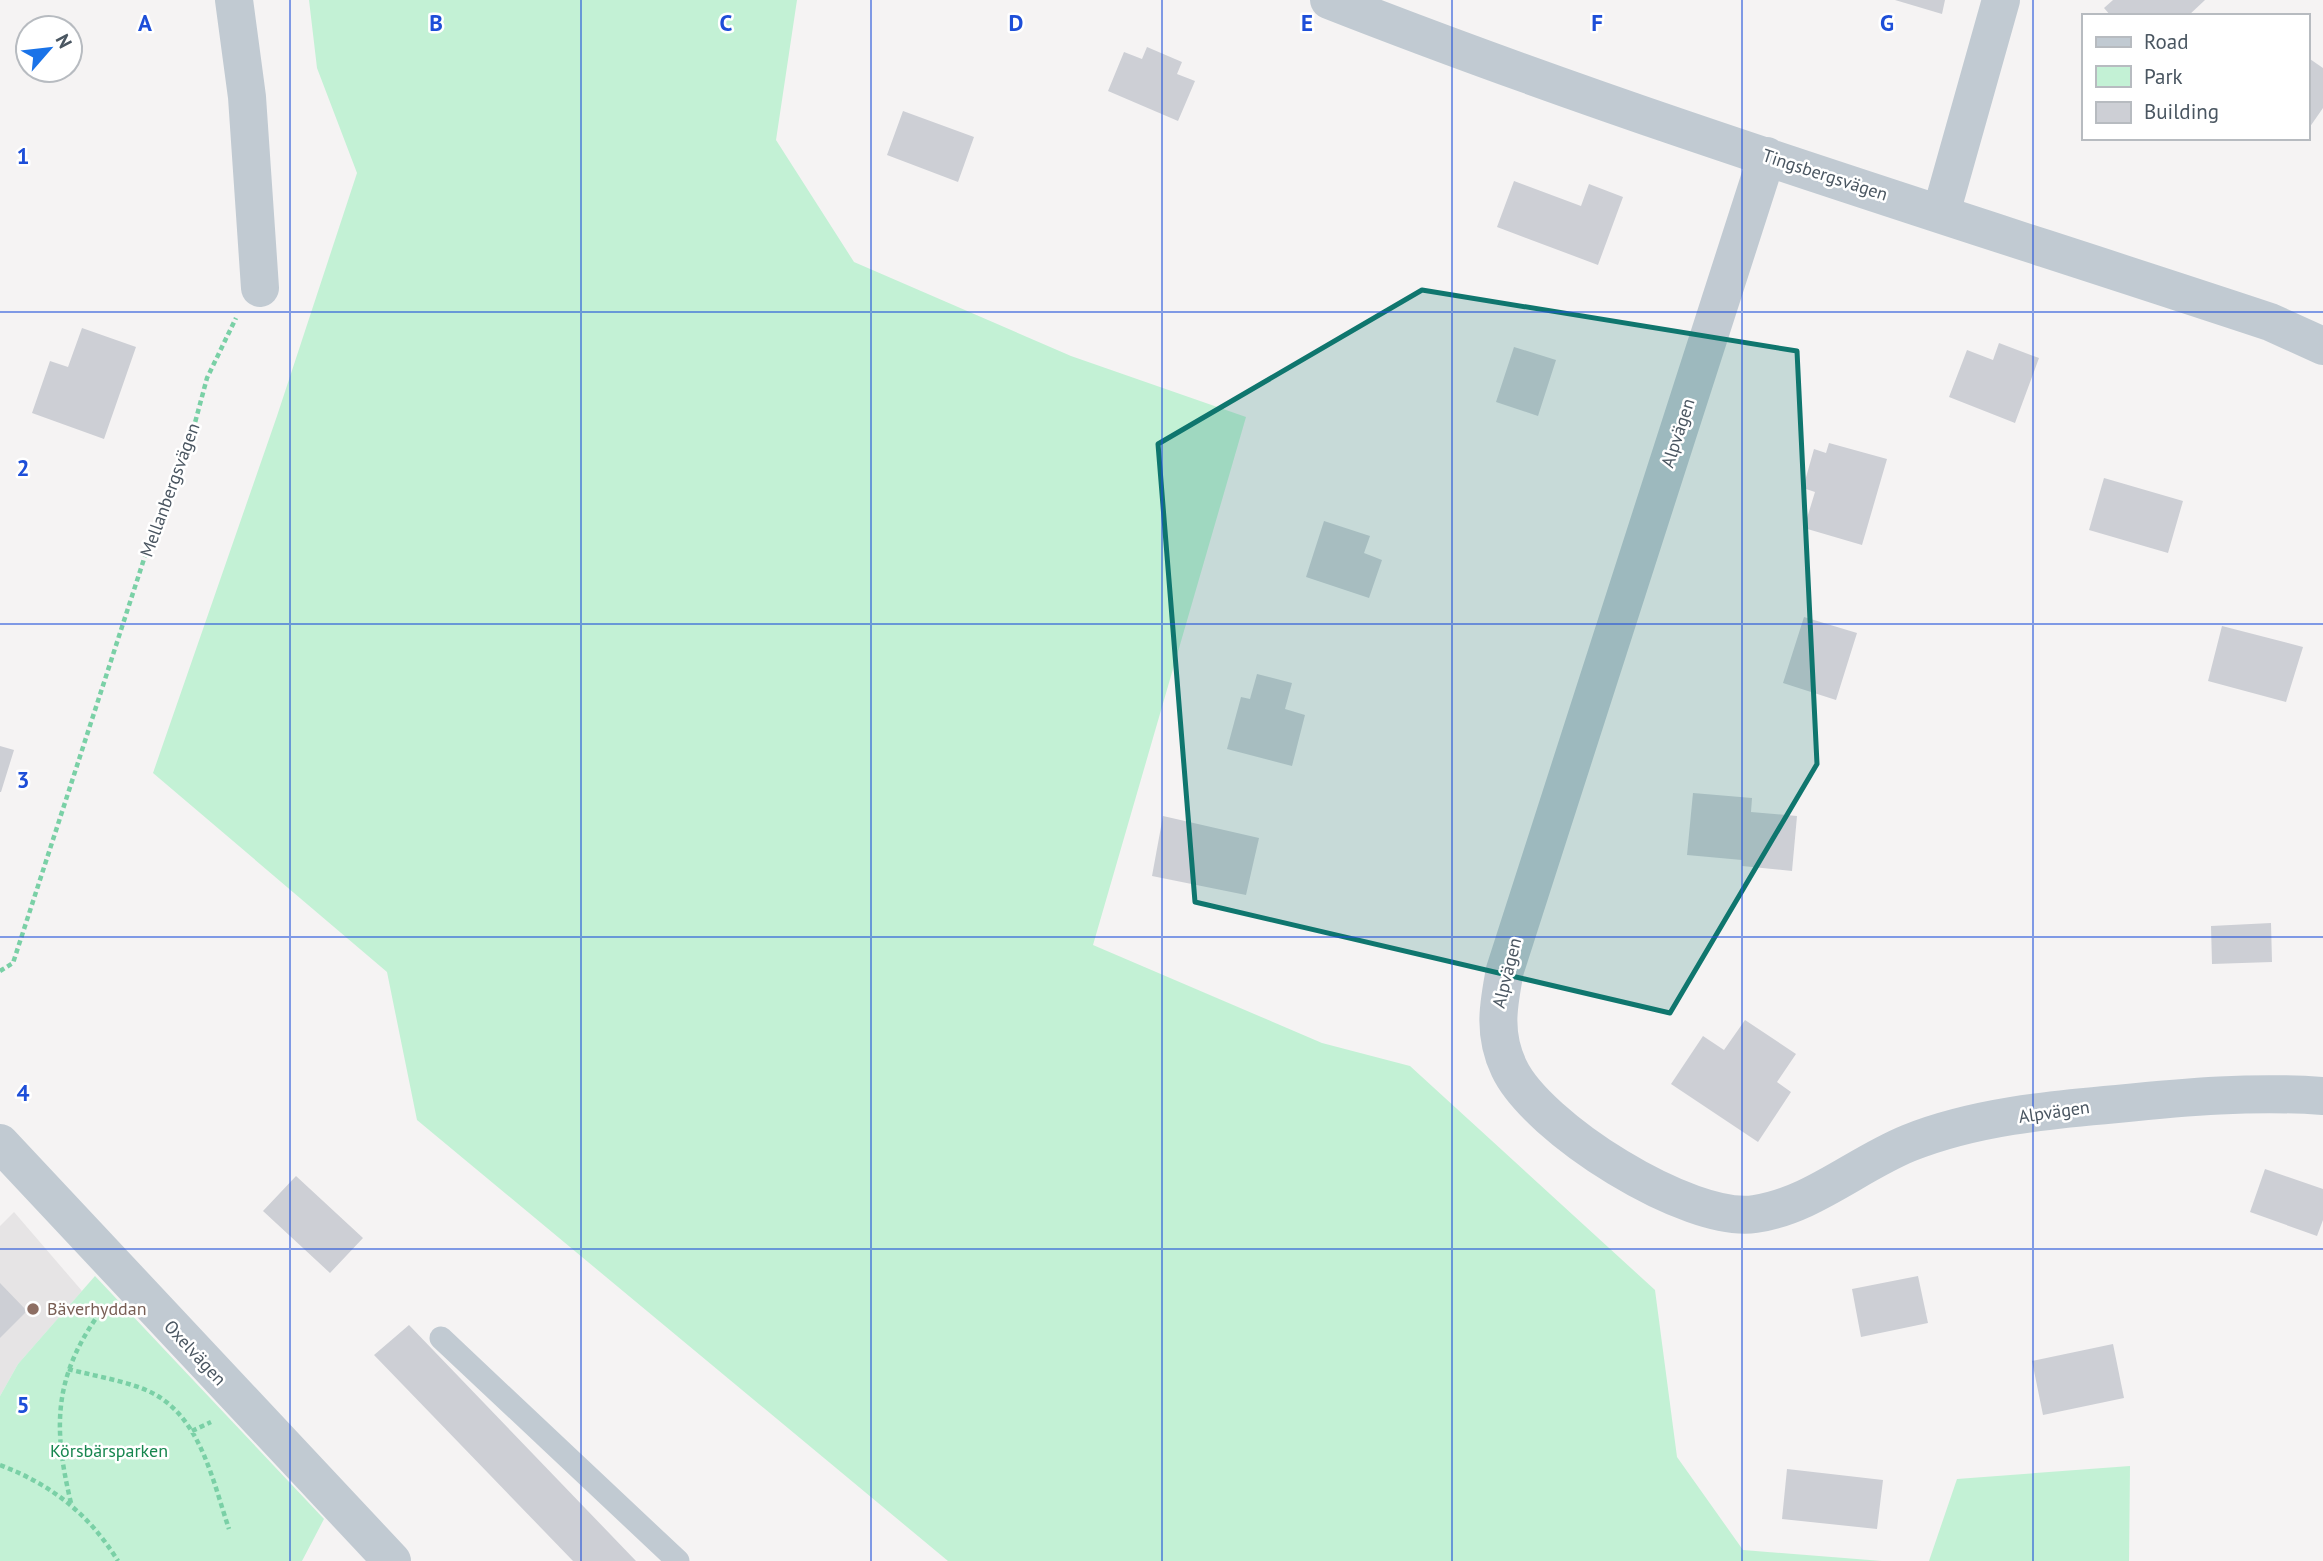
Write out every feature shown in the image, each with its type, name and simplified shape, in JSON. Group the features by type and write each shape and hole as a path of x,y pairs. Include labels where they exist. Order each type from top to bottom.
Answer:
{"street":[{"path":"234,0 247,97 260,288"},
{"name":"Tingsbergsvägen","path":"1329,0 1419,35 1767,156 2270,322 2323,346"},
{"path":"1941,213 2001,0"},
{"name":"Alpvägen","path":"1767,156 1505,970 1496,1015 1500,1044 1510,1070 1530,1100 1560,1129 1595,1153 1690,1203 1726,1213 1754,1215 1788,1206 1910,1143 1984,1122 2060,1109 2195,1096 2323,1096"},
{"name":"Oxelvägen","path":"0,1143 392,1561"}],"lane":[{"path":"441,1338 678,1561"}],"path":[{"name":"Mellanbergsvägen","path":"0,971 13,963 144,559 189,445 207,378 234,319 248,312 260,288"},
{"path":"71,1503 59,1430 62,1394 68,1369 86,1332 125,1279"},
{"path":"68,1369 148,1391 176,1411 202,1449 229,1529"},
{"path":"0,1465 43,1484 71,1503 90,1522 118,1561"}],"highlighted area":[{"path":"1422,290 1797,351 1817,764 1670,1013 1195,902 1158,444"}],"shaded area":[{"name":"Bäverhyddan","path":"14,1212 82,1291 18,1364 0,1396 0,1226"}],"green space":[{"path":"309,0 797,0 776,140 854,262 1071,356 1246,417 1093,945 1322,1043 1410,1066 1655,1290 1677,1457 1743,1550 1882,1561 948,1561 417,1120 387,972 153,773 277,416 357,173 317,68"},
{"name":"Körsbärsparken","path":"95,1276 324,1519 302,1561 0,1561 0,1396 18,1364"},
{"path":"2130,1466 2129,1561 1929,1561 1957,1479"}],"building":[{"path":"1895,0 1945,0 1942,14"},
{"path":"2113,0 2205,0 2190,14 2109,14 2104,8"},
{"path":"1147,47 1182,62 1177,74 1195,81 1178,121 1108,91 1124,52 1142,59"},
{"path":"2309,58 2323,68 2323,108 2309,128"},
{"path":"903,111 974,137 958,182 887,155"},
{"path":"1514,181 1581,206 1589,184 1623,197 1598,265 1497,227"},
{"path":"82,328 136,347 104,439 32,413 50,361 68,367"},
{"path":"1999,343 2039,358 2015,423 1949,397 1967,350 1993,360"},
{"path":"1514,347 1556,360 1538,416 1496,402"},
{"path":"1829,443 1887,459 1862,545 1804,528 1815,492 1803,488 1814,449 1826,453"},
{"path":"2104,478 2183,501 2168,553 2089,530"},
{"path":"1324,521 1370,536 1364,553 1382,560 1369,598 1306,577"},
{"path":"1804,617 1857,633 1836,700 1783,683"},
{"path":"2222,626 2303,647 2286,702 2208,681"},
{"path":"1257,674 1292,683 1285,709 1305,715 1292,766 1227,749 1241,697 1250,699"},
{"path":"0,746 14,750 1,792 0,792"},
{"path":"1693,793 1752,798 1751,812 1797,816 1792,871 1742,866 1742,860 1687,855"},
{"path":"1163,816 1259,838 1246,895 1152,876"},
{"path":"2271,923 2272,962 2212,964 2211,926"},
{"path":"1745,1020 1796,1054 1777,1082 1791,1092 1758,1142 1671,1084 1703,1036 1724,1050"},
{"path":"2265,1169 2323,1189 2323,1220 2317,1236 2250,1212"},
{"path":"296,1176 363,1238 330,1273 263,1211"},
{"path":"1918,1276 1928,1323 1861,1337 1852,1289"},
{"path":"0,1283 27,1311 0,1338"},
{"path":"409,1325 636,1561 573,1561 374,1355"},
{"path":"2113,1344 2124,1398 2043,1415 2032,1361"},
{"path":"1787,1469 1883,1480 1877,1529 1782,1519"}],"place":[{"name":"Bäverhyddan","path":"33,1309"}]}
